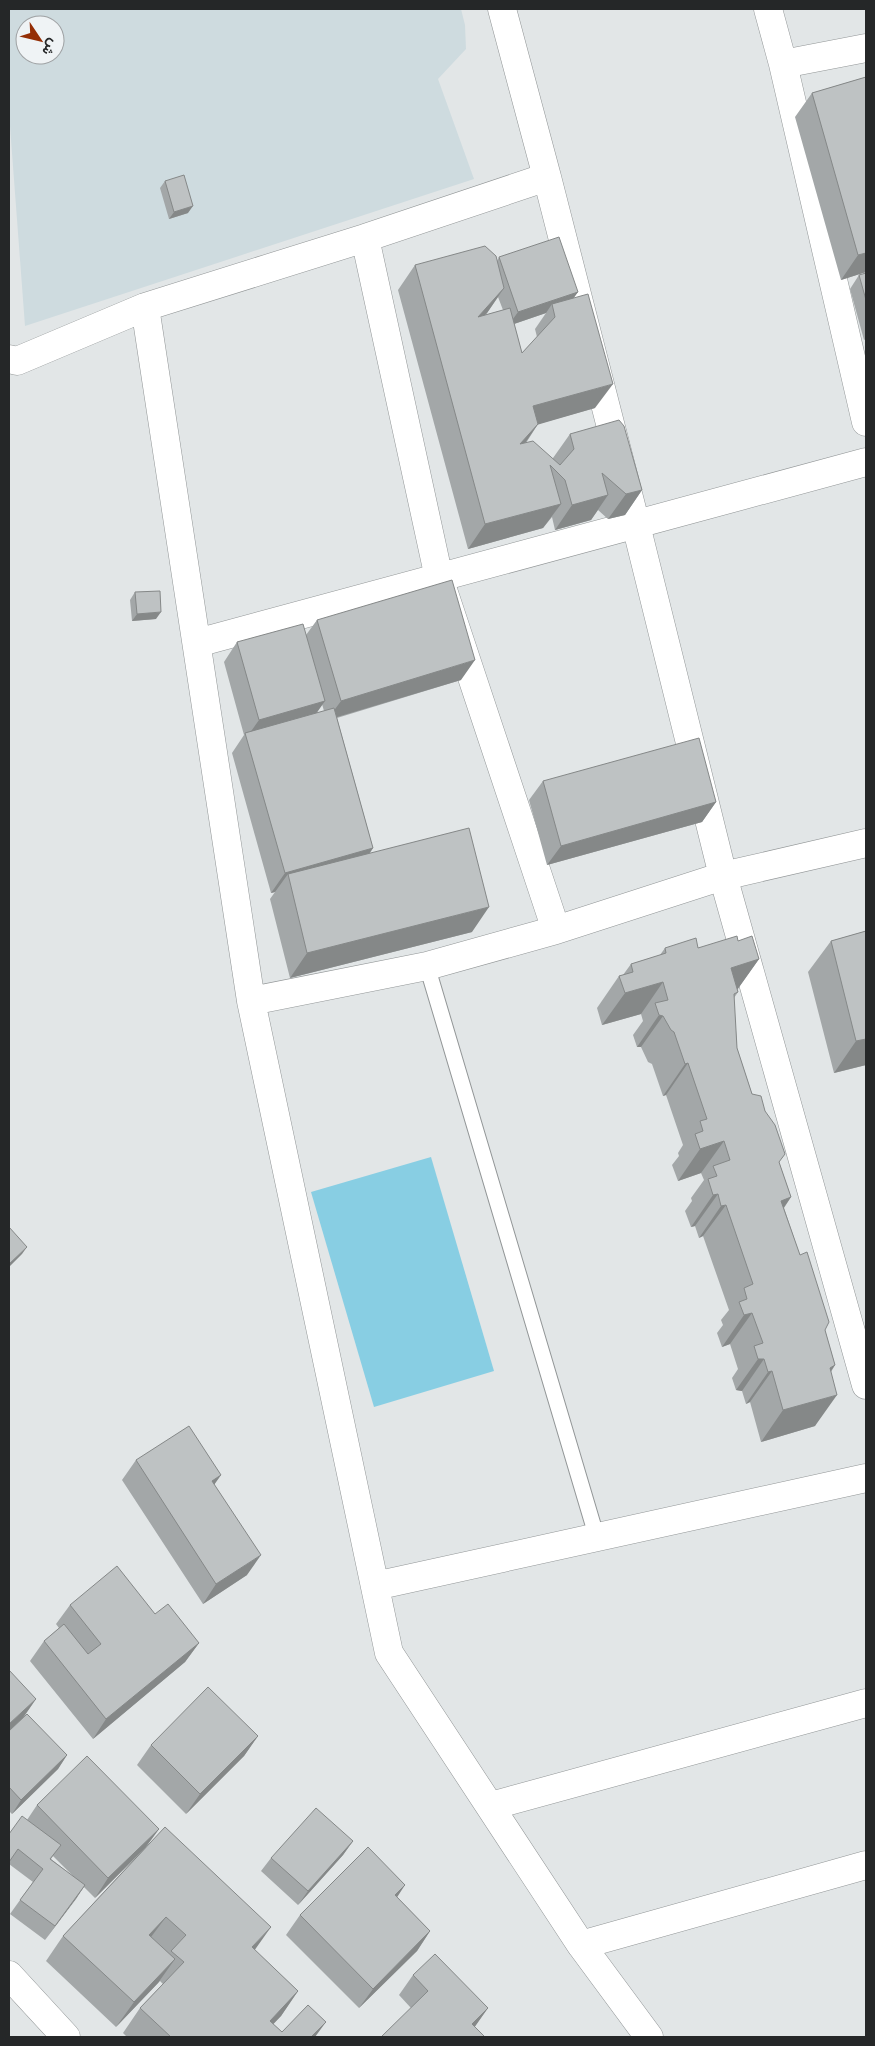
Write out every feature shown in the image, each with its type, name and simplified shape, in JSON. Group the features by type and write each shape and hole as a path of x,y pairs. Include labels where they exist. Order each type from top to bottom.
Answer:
{"street":[{"path":"502,9 636,525 723,876 866,1385"},
{"path":"768,9 783,64 866,422"},
{"path":"783,64 866,48"},
{"path":"9,360 17,361 145,307 365,238 547,177"},
{"path":"365,238 439,578 556,930"},
{"path":"145,307 251,1001 390,1653 581,1945 649,2037"},
{"path":"197,643 866,462"},
{"path":"251,1001 427,966 556,930 723,876 866,843"},
{"path":"375,1586 866,1478"},
{"path":"491,1806 866,1703"},
{"path":"581,1945 866,1865"},
{"path":"9,1975 66,2037"}],"lane":[{"path":"427,966 597,1538"}],"shaded area":[{"path":"9,9 461,9 465,25 466,49 438,79 474,179 25,326 9,113"},
{"path":"431,1157 494,1371 374,1407 311,1192"}],"building":[{"path":"866,77 866,253 858,255 812,93"},
{"path":"184,175 193,206 174,212 165,181"},
{"path":"559,237 578,292 518,312 499,257"},
{"path":"485,246 496,256 504,288 478,317 510,308 522,353 555,317 552,304 588,294 613,384 533,406 538,424 520,444 533,441 560,465 574,449 570,434 619,420 624,426 642,490 626,494 602,473 608,495 572,505 565,480 550,465 561,504 485,524 415,265"},
{"path":"866,273 866,300 859,275"},
{"path":"452,580 475,660 341,701 317,620"},
{"path":"160,591 161,612 137,614 135,592"},
{"path":"303,624 325,701 259,720 237,642"},
{"path":"334,708 373,848 285,873 245,733"},
{"path":"699,738 716,802 561,846 543,781"},
{"path":"469,828 489,907 307,953 288,874"},
{"path":"866,931 866,1039 856,1041 831,941"},
{"path":"737,936 738,941 752,936 759,959 731,968 738,992 734,994 737,1048 752,1094 761,1096 765,1111 775,1125 785,1154 779,1162 791,1197 781,1201 800,1255 807,1252 829,1322 825,1330 835,1365 830,1368 837,1395 783,1410 772,1371 768,1372 764,1359 758,1359 754,1346 763,1343 752,1313 744,1315 739,1302 747,1299 744,1288 753,1284 726,1205 721,1206 718,1194 713,1195 708,1179 717,1176 713,1166 730,1160 724,1141 700,1149 695,1134 703,1131 700,1121 707,1119 688,1063 685,1064 674,1032 663,1016 659,1015 655,1003 668,1000 663,982 625,993 619,976 633,972 631,964 666,953 665,948 696,938 698,948"},
{"path":"9,1227 27,1247 9,1264"},
{"path":"189,1426 221,1475 212,1481 261,1555 216,1584 136,1460"},
{"path":"117,1566 155,1614 168,1604 199,1643 106,1719 44,1641 64,1624 88,1654 101,1644 70,1605"},
{"path":"9,1670 36,1699 9,1724"},
{"path":"208,1687 258,1736 200,1794 151,1745"},
{"path":"27,1714 67,1755 21,1800 9,1787 9,1731"},
{"path":"87,1756 159,1829 108,1878 37,1805"},
{"path":"316,1808 353,1841 308,1891 271,1858"},
{"path":"22,1816 61,1845 50,1859 85,1885 55,1926 20,1900 43,1869 18,1849 9,1862 9,1834"},
{"path":"165,1827 271,1927 252,1947 298,1991 270,2021 282,2032 308,2005 326,2022 311,2037 171,2037 140,2008 184,1962 171,1951 186,1935 166,1917 149,1935 175,1959 134,2002 63,1936"},
{"path":"368,1847 405,1885 395,1895 430,1931 373,1989 300,1915"},
{"path":"435,1954 488,2008 472,2024 485,2037 381,2037 428,1991 413,1975"}]}
